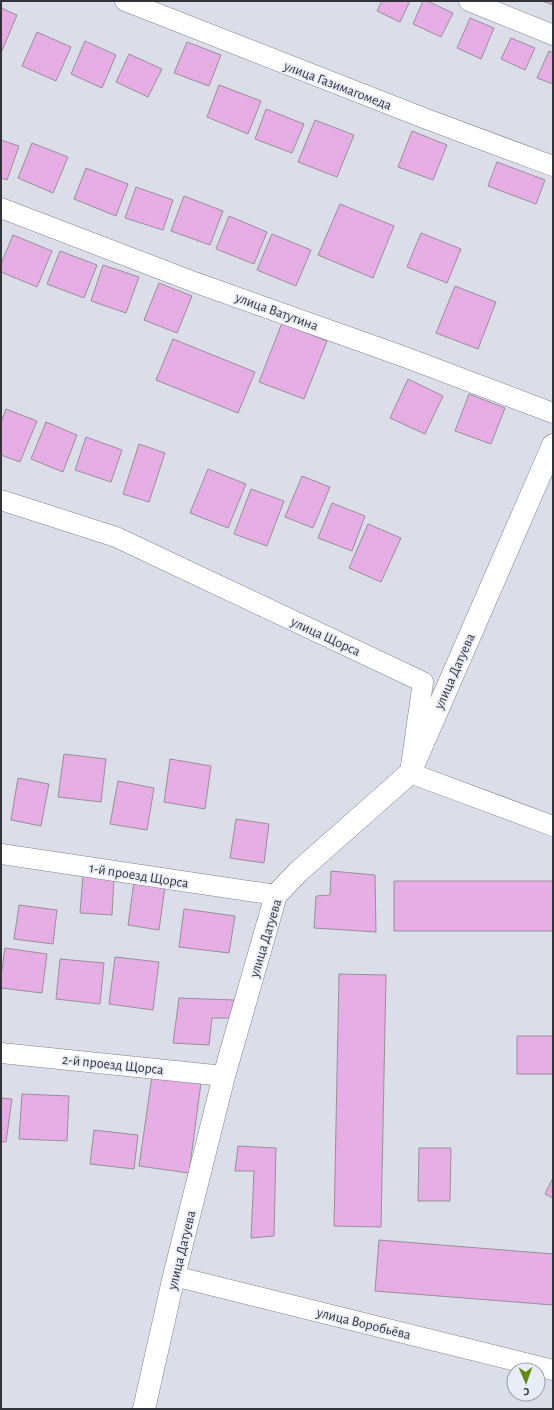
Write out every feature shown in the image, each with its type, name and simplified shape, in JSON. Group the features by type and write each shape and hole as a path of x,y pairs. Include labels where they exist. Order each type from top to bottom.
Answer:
{"street":[{"name":"улица Газимагомеда","path":"125,1 429,120 553,166"},
{"path":"469,1 553,35"},
{"name":"улица Ватутина","path":"1,208 194,282 402,356 553,413"},
{"name":"улица Датуева","path":"144,1409 174,1276 224,1076 276,895 298,872 410,773 553,445"},
{"name":"улица Щорса","path":"1,500 116,538 423,682 410,773"},
{"path":"410,773 553,826"},
{"name":"1-й проезд Щорса","path":"1,854 276,895"},
{"name":"2-й проезд Щорса","path":"1,1053 224,1076"},
{"name":"улица Воробьёва","path":"174,1276 553,1370"}],"building":[{"path":"382,1 410,1 400,22 377,11"},
{"path":"423,1 427,1 453,13 441,37 413,24"},
{"path":"542,1 553,1 553,5"},
{"path":"1,8 17,15 1,53"},
{"path":"470,18 494,28 481,59 457,48"},
{"path":"37,32 71,47 56,81 22,66"},
{"path":"511,38 535,48 525,70 501,59"},
{"path":"85,41 116,55 102,88 71,74"},
{"path":"187,42 221,55 209,86 174,73"},
{"path":"549,51 553,53 553,84 537,78"},
{"path":"129,54 162,69 148,97 116,82"},
{"path":"219,85 261,101 248,134 207,117"},
{"path":"266,109 304,124 292,153 255,139"},
{"path":"315,120 354,135 337,177 298,162"},
{"path":"412,131 447,145 433,180 398,167"},
{"path":"1,140 19,146 7,180 1,178"},
{"path":"32,143 68,157 53,193 18,178"},
{"path":"497,162 545,180 536,204 488,186"},
{"path":"86,168 128,184 116,216 74,199"},
{"path":"136,187 173,200 163,230 125,218"},
{"path":"184,196 223,211 210,245 171,231"},
{"path":"340,204 394,226 373,278 318,255"},
{"path":"229,216 267,232 254,264 216,249"},
{"path":"421,233 461,249 447,283 407,267"},
{"path":"272,234 311,250 296,286 257,270"},
{"path":"13,235 52,251 37,287 1,272 1,264"},
{"path":"60,251 97,265 84,298 47,284"},
{"path":"103,265 139,277 126,313 91,301"},
{"path":"159,283 192,296 177,333 144,320"},
{"path":"455,286 496,302 478,349 436,333"},
{"path":"282,323 327,341 304,399 259,382"},
{"path":"173,339 255,372 238,413 156,380"},
{"path":"408,379 443,396 425,434 390,418"},
{"path":"469,394 505,408 491,444 455,431"},
{"path":"6,409 37,421 20,462 1,455 1,422"},
{"path":"46,422 77,435 63,472 31,459"},
{"path":"86,437 122,450 111,482 75,470"},
{"path":"139,444 165,453 149,502 123,494"},
{"path":"208,469 246,484 228,528 190,513"},
{"path":"302,476 330,487 313,528 285,517"},
{"path":"251,489 284,501 267,546 234,534"},
{"path":"332,503 365,516 352,551 318,538"},
{"path":"368,524 401,538 381,582 349,568"},
{"path":"64,754 106,759 101,802 58,797"},
{"path":"170,759 211,766 205,809 164,802"},
{"path":"18,778 49,784 41,826 11,820"},
{"path":"118,781 154,788 147,830 110,824"},
{"path":"236,819 269,824 264,863 230,858"},
{"path":"331,871 375,875 376,932 314,928 316,896 330,895"},
{"path":"83,875 114,878 112,915 80,913"},
{"path":"394,881 553,881 553,931 394,931"},
{"path":"134,882 165,887 159,930 128,925"},
{"path":"19,905 57,910 53,944 14,939"},
{"path":"184,909 235,916 229,953 179,947"},
{"path":"5,948 47,954 42,993 1,988"},
{"path":"115,957 159,962 153,1010 109,1004"},
{"path":"60,959 104,963 100,1004 56,999"},
{"path":"339,974 386,975 381,1227 334,1226"},
{"path":"179,998 234,1000 231,1018 212,1018 209,1045 173,1043"},
{"path":"517,1036 553,1036 553,1074 517,1074"},
{"path":"152,1076 201,1083 189,1173 139,1166"},
{"path":"22,1094 69,1096 67,1141 19,1139"},
{"path":"1,1098 12,1099 6,1142 1,1142"},
{"path":"94,1130 138,1135 134,1169 90,1164"},
{"path":"238,1146 276,1148 274,1236 251,1238 254,1171 235,1171"},
{"path":"419,1148 451,1148 450,1201 418,1201"},
{"path":"553,1178 553,1198 545,1194"},
{"path":"379,1240 553,1254 553,1305 375,1291"}]}
